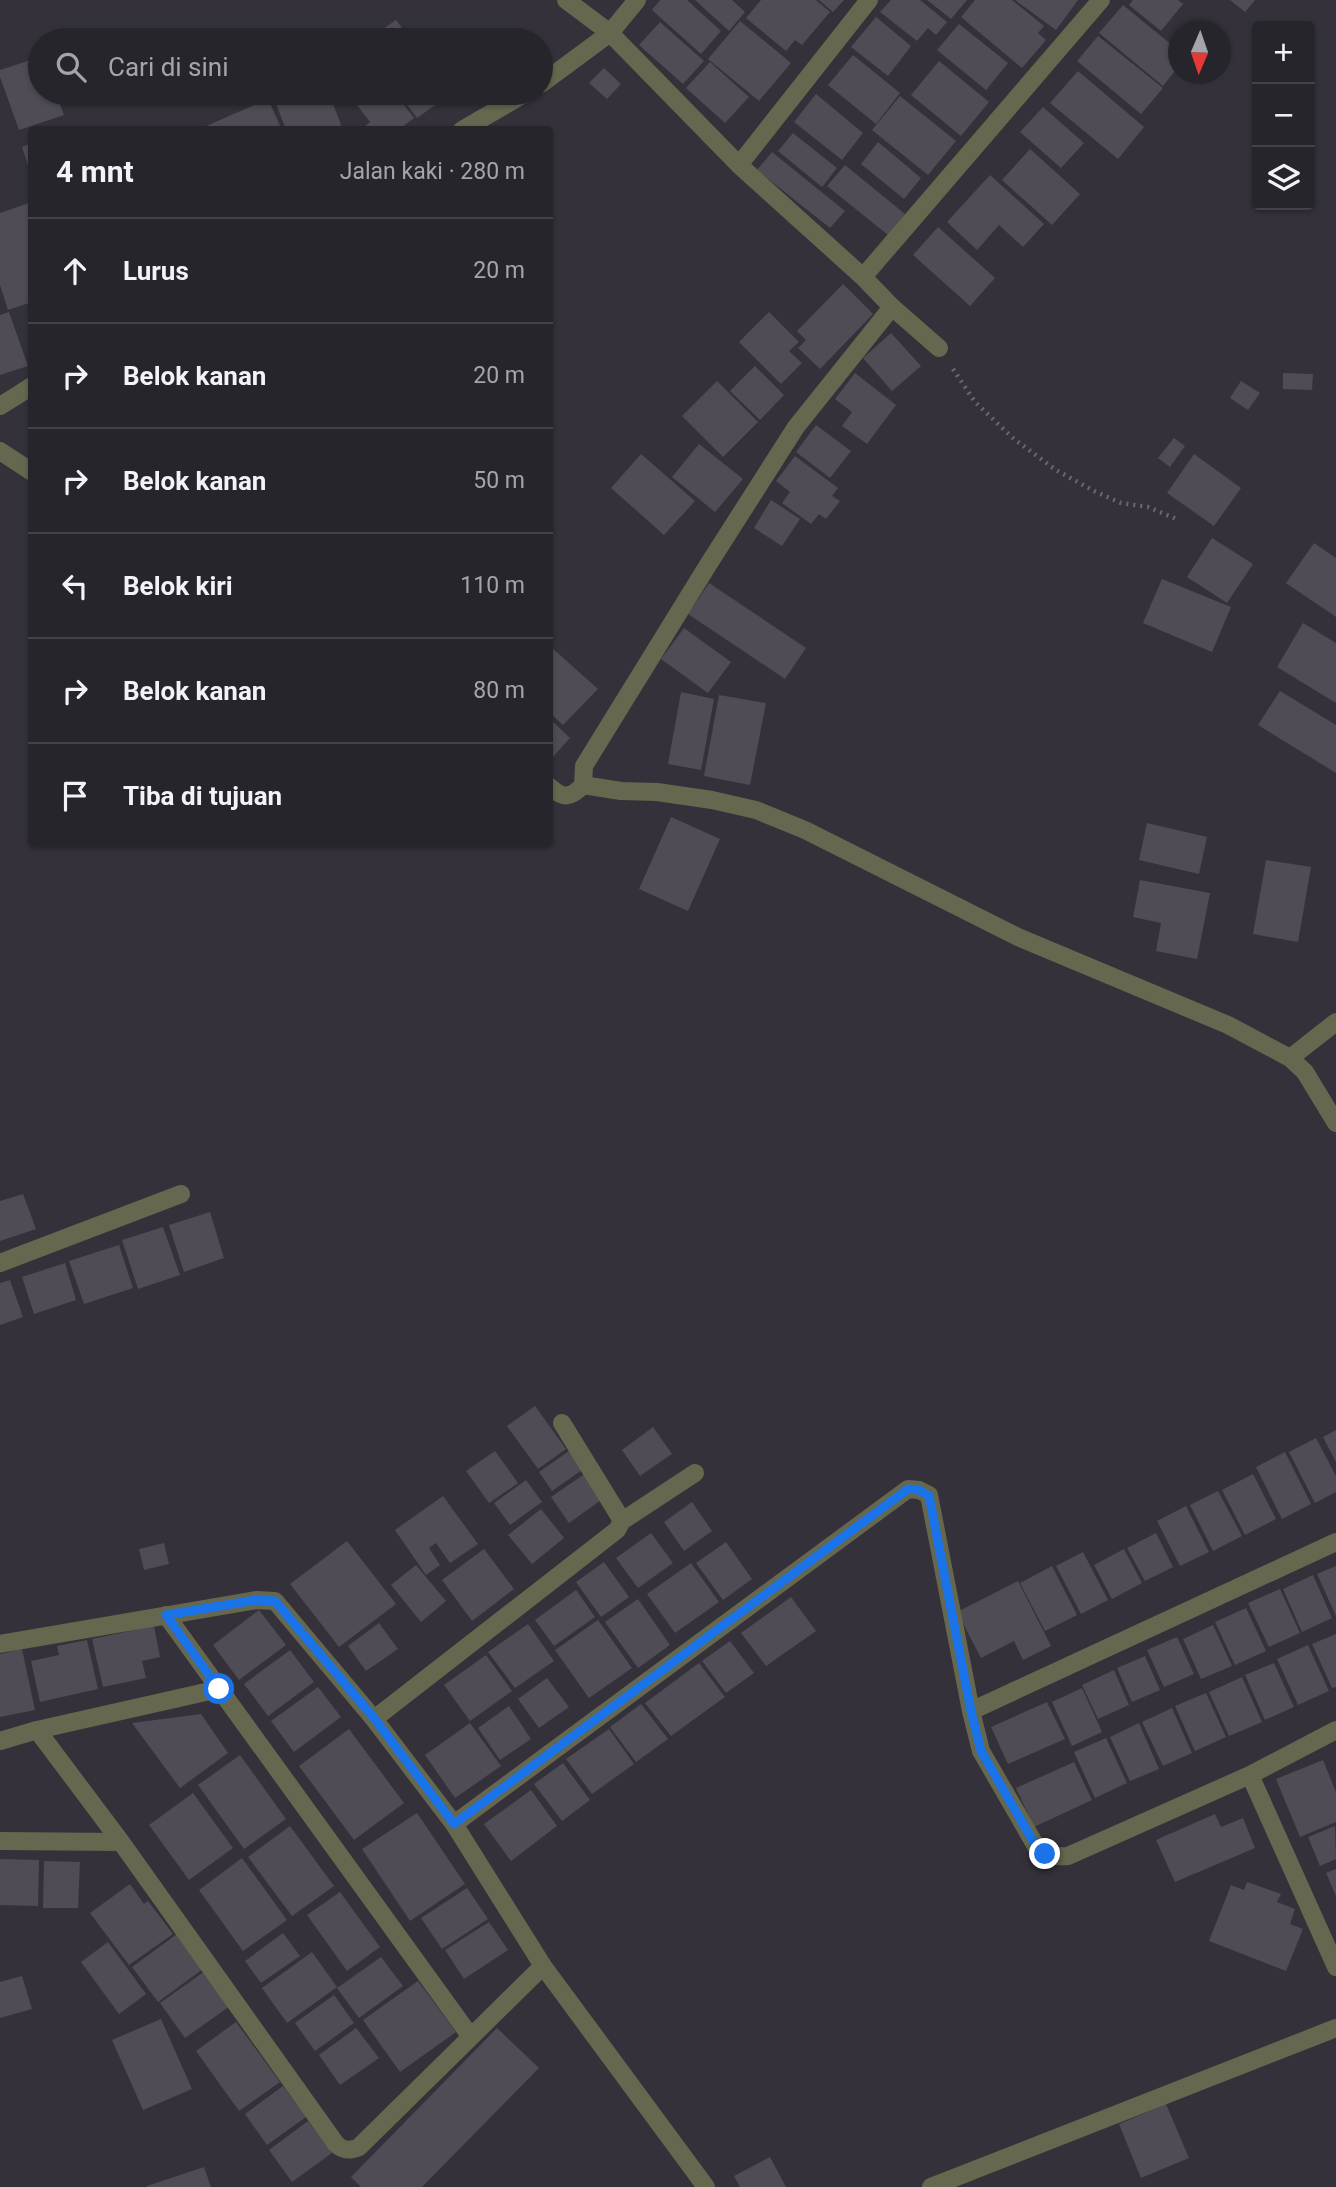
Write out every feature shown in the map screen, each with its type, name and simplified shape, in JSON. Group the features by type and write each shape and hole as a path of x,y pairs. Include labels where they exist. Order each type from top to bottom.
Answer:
{"street":[{"path":"566,0 610,33 740,165 939,348"},
{"path":"553,75 610,33 638,0"},
{"path":"740,165 869,0"},
{"path":"863,277 1101,0"},
{"path":"469,126 505,105"},
{"path":"553,790 563,796 575,793 583,785 584,766 796,427 892,307"},
{"path":"0,405 28,388"},
{"path":"0,451 28,469"},
{"path":"583,785 712,800 756,810 805,830 1018,937 1228,1025 1290,1058 1305,1072 1336,1124"},
{"path":"1290,1058 1336,1022"},
{"path":"0,1263 181,1194"},
{"path":"562,1423 622,1521"},
{"path":"374,1718 617,1530 622,1521 695,1473"},
{"path":"454,1824 908,1489 919,1490 929,1496 981,1751 1037,1848 1045,1854 1054,1857 1068,1856 1250,1775 1336,1730"},
{"path":"971,1711 1336,1542"},
{"path":"0,1644 256,1600 275,1601 374,1718 454,1824 543,1966 706,2187"},
{"path":"166,1615 471,2037"},
{"path":"0,1741 37,1730 219,1689"},
{"path":"37,1730 121,1842 335,2144 341,2148 353,2150 359,2147 543,1966"},
{"path":"1250,1775 1336,1967"},
{"path":"0,1841 121,1842"},
{"path":"932,2187 1336,2028"}],"path":[{"path":"939,348 975,402 1036,456 1094,491 1121,503 1148,507 1179,520"}],"building":[{"path":"660,0 687,0 721,31 701,54 652,10"},
{"path":"695,0 732,0 745,12 729,31"},
{"path":"761,0 816,0 830,12 802,45 795,40 786,51 746,18"},
{"path":"819,0 844,0 833,12"},
{"path":"891,0 920,0 947,22 936,35 928,28 917,41 880,12"},
{"path":"927,0 967,0 951,19"},
{"path":"975,0 1012,0 1044,26 1038,33 1046,40 1022,68 961,17"},
{"path":"1015,0 1078,0 1056,30"},
{"path":"1133,0 1178,0 1183,4 1161,31 1129,5"},
{"path":"1230,0 1255,0 1245,12"},
{"path":"1123,5 1168,42 1168,80 1163,86 1099,33"},
{"path":"876,17 911,46 888,76 851,47"},
{"path":"396,20 402,28 384,28"},
{"path":"740,21 791,63 759,101 708,59"},
{"path":"660,22 704,61 683,84 639,45"},
{"path":"959,24 1008,63 986,90 937,50"},
{"path":"1098,36 1163,88 1141,114 1077,61"},
{"path":"853,55 900,93 876,124 828,85"},
{"path":"28,61 28,105 60,105 64,115 19,130 0,77 0,70"},
{"path":"939,61 989,102 961,136 911,95"},
{"path":"710,62 749,97 725,123 686,88"},
{"path":"604,68 621,84 607,99 589,83"},
{"path":"1078,71 1144,127 1118,159 1050,103"},
{"path":"816,94 863,133 842,160 794,122"},
{"path":"900,96 956,141 928,175 872,130"},
{"path":"254,105 271,105 280,126 206,126"},
{"path":"277,105 334,105 341,126 284,126"},
{"path":"357,105 404,105 414,118 403,126 365,126 370,122"},
{"path":"407,105 435,105 417,118"},
{"path":"1043,107 1084,143 1061,168 1020,132"},
{"path":"793,133 837,168 822,187 778,151"},
{"path":"878,142 921,178 904,199 861,164"},
{"path":"28,145 28,165 22,147"},
{"path":"1030,149 1080,194 1052,225 1002,180"},
{"path":"772,152 845,211 830,228 757,170"},
{"path":"845,165 905,214 888,235 827,186"},
{"path":"990,175 1044,224 1023,247 999,225 977,250 947,222"},
{"path":"28,203 28,303 8,310 0,285 0,213"},
{"path":"938,227 995,278 970,306 913,255"},
{"path":"843,284 873,314 820,369 798,348 806,340 797,331"},
{"path":"9,312 28,366 0,375 0,315"},
{"path":"769,312 799,342 789,351 802,363 781,384 739,342"},
{"path":"891,333 921,366 892,391 863,358"},
{"path":"755,366 784,395 760,420 730,391"},
{"path":"855,373 896,405 867,444 842,426 852,412 835,399"},
{"path":"1283,373 1313,374 1312,390 1283,389"},
{"path":"717,381 758,422 723,457 682,416"},
{"path":"1241,381 1260,393 1248,410 1230,398"},
{"path":"816,425 851,451 830,478 796,452"},
{"path":"1174,438 1185,446 1170,467 1158,458"},
{"path":"699,444 743,479 715,512 672,477"},
{"path":"641,454 695,501 664,535 611,488"},
{"path":"1194,454 1241,488 1214,526 1167,493"},
{"path":"795,456 838,488 832,496 840,501 826,519 819,514 811,524 782,503 790,492 776,481"},
{"path":"771,500 800,519 782,546 754,528"},
{"path":"1212,538 1253,564 1227,603 1187,577"},
{"path":"1314,543 1336,558 1336,617 1286,583"},
{"path":"1162,579 1231,607 1212,652 1143,623"},
{"path":"709,583 806,648 785,679 688,614"},
{"path":"1303,623 1336,643 1336,703 1277,667"},
{"path":"684,628 731,662 708,693 661,659"},
{"path":"553,649 598,689 563,725 553,716"},
{"path":"1280,691 1336,725 1336,773 1258,725"},
{"path":"681,692 714,699 701,770 668,764"},
{"path":"719,695 766,703 750,785 704,776"},
{"path":"553,722 570,738 553,757"},
{"path":"671,817 720,839 688,911 639,889"},
{"path":"1147,823 1207,837 1199,874 1139,860"},
{"path":"1266,860 1311,867 1298,942 1253,934"},
{"path":"1140,880 1210,893 1197,959 1156,951 1161,923 1133,917"},
{"path":"23,1194 36,1229 0,1241 0,1201"},
{"path":"210,1212 224,1258 184,1272 169,1225"},
{"path":"163,1227 180,1275 138,1289 122,1240"},
{"path":"119,1245 133,1288 84,1304 69,1261"},
{"path":"65,1263 76,1300 34,1314 22,1277"},
{"path":"10,1280 23,1317 0,1325 0,1283"},
{"path":"535,1406 566,1449 538,1469 507,1426"},
{"path":"653,1427 672,1454 640,1476 622,1450"},
{"path":"1336,1430 1336,1462 1323,1437"},
{"path":"1316,1438 1336,1476 1336,1492 1315,1503 1289,1452"},
{"path":"495,1451 518,1483 489,1503 466,1471"},
{"path":"569,1451 582,1470 552,1491 539,1472"},
{"path":"1285,1452 1311,1504 1282,1519 1256,1467"},
{"path":"586,1473 604,1498 569,1523 551,1497"},
{"path":"1253,1474 1276,1519 1245,1535 1222,1490"},
{"path":"526,1480 542,1502 510,1525 494,1503"},
{"path":"1218,1491 1242,1536 1213,1551 1190,1505"},
{"path":"443,1496 478,1544 450,1563 436,1543 429,1548 440,1565 426,1575 395,1530"},
{"path":"692,1502 712,1531 684,1551 664,1522"},
{"path":"1186,1506 1209,1552 1180,1566 1157,1521"},
{"path":"541,1509 564,1538 532,1564 508,1535"},
{"path":"651,1533 673,1563 638,1588 616,1558"},
{"path":"1156,1533 1173,1567 1145,1581 1127,1548"},
{"path":"347,1541 396,1604 339,1647 290,1584"},
{"path":"726,1542 752,1579 723,1600 696,1563"},
{"path":"164,1543 169,1564 144,1570 139,1549"},
{"path":"484,1549 514,1589 472,1621 442,1580"},
{"path":"1124,1549 1142,1583 1112,1599 1094,1565"},
{"path":"1083,1552 1108,1600 1081,1614 1056,1566"},
{"path":"604,1562 629,1597 601,1617 576,1582"},
{"path":"691,1563 719,1602 675,1633 647,1594"},
{"path":"416,1565 446,1601 421,1622 391,1585"},
{"path":"1052,1566 1077,1615 1045,1631 1020,1583"},
{"path":"1336,1566 1336,1616 1317,1574"},
{"path":"1313,1575 1332,1618 1302,1632 1283,1589"},
{"path":"1018,1581 1051,1646 1023,1660 1014,1641 981,1658 957,1612"},
{"path":"1280,1589 1300,1633 1269,1647 1248,1603"},
{"path":"576,1590 595,1617 554,1646 535,1620"},
{"path":"791,1597 816,1631 766,1666 741,1633"},
{"path":"638,1599 670,1645 638,1668 605,1622"},
{"path":"1246,1608 1266,1651 1235,1665 1215,1622"},
{"path":"259,1610 286,1645 239,1680 213,1645"},
{"path":"598,1620 632,1668 589,1698 555,1650"},
{"path":"379,1623 398,1649 366,1671 348,1646"},
{"path":"528,1624 554,1661 515,1688 488,1652"},
{"path":"1213,1625 1232,1666 1201,1679 1183,1639"},
{"path":"154,1626 160,1657 142,1661 146,1678 103,1687 92,1639"},
{"path":"1336,1634 1336,1687 1332,1688 1312,1644"},
{"path":"1177,1637 1194,1674 1164,1687 1147,1650"},
{"path":"87,1640 98,1689 40,1702 31,1661 59,1655 57,1646"},
{"path":"730,1641 754,1673 726,1693 702,1661"},
{"path":"1308,1645 1329,1691 1298,1705 1277,1659"},
{"path":"22,1649 35,1710 0,1717 0,1654"},
{"path":"290,1650 314,1682 268,1716 244,1684"},
{"path":"486,1655 512,1691 470,1721 444,1685"},
{"path":"1145,1656 1160,1690 1132,1702 1117,1668"},
{"path":"699,1663 725,1697 671,1736 645,1703"},
{"path":"1274,1663 1294,1707 1265,1720 1245,1675"},
{"path":"1114,1670 1129,1705 1098,1719 1082,1685"},
{"path":"1242,1677 1262,1722 1229,1736 1209,1692"},
{"path":"547,1678 569,1707 539,1728 518,1699"},
{"path":"318,1687 341,1717 294,1752 271,1721"},
{"path":"1082,1688 1102,1732 1072,1746 1052,1702"},
{"path":"1206,1693 1226,1737 1195,1751 1175,1706"},
{"path":"1047,1702 1065,1739 1008,1764 991,1727"},
{"path":"641,1704 668,1739 636,1762 610,1727"},
{"path":"509,1706 531,1739 500,1760 478,1728"},
{"path":"1172,1708 1192,1753 1163,1766 1142,1722"},
{"path":"201,1714 228,1753 180,1788 132,1723"},
{"path":"470,1723 501,1766 455,1798 425,1755"},
{"path":"1139,1723 1159,1769 1130,1781 1110,1737"},
{"path":"349,1729 404,1803 354,1840 299,1766"},
{"path":"609,1729 634,1764 592,1794 566,1759"},
{"path":"1106,1738 1127,1783 1095,1798 1074,1752"},
{"path":"240,1755 286,1819 244,1849 198,1785"},
{"path":"1323,1760 1336,1792 1336,1822 1300,1837 1276,1779"},
{"path":"1074,1762 1092,1800 1034,1827 1016,1788"},
{"path":"563,1763 590,1800 562,1821 534,1784"},
{"path":"531,1790 557,1826 511,1861 484,1824"},
{"path":"193,1793 233,1848 189,1880 149,1825"},
{"path":"417,1813 465,1884 410,1921 362,1849"},
{"path":"1215,1814 1221,1827 1243,1818 1255,1848 1175,1882 1156,1840"},
{"path":"290,1826 334,1886 292,1916 248,1857"},
{"path":"1335,1826 1336,1859 1320,1866 1308,1837"},
{"path":"242,1858 287,1920 243,1951 199,1890"},
{"path":"0,1859 39,1860 38,1906 0,1905"},
{"path":"44,1861 80,1862 78,1908 43,1908"},
{"path":"1336,1869 1336,1896 1326,1873"},
{"path":"1247,1882 1281,1894 1277,1902 1295,1909 1290,1924 1303,1929 1286,1971 1209,1941 1231,1885 1244,1890"},
{"path":"130,1884 144,1904 148,1901 173,1934 129,1965 90,1913"},
{"path":"467,1888 488,1919 442,1949 421,1918"},
{"path":"340,1892 380,1947 347,1971 307,1915"},
{"path":"489,1922 508,1950 464,1979 445,1950"},
{"path":"181,1931 207,1966 158,2002 132,1967"},
{"path":"283,1933 300,1956 261,1983 245,1961"},
{"path":"108,1942 146,1994 119,2014 81,1962"},
{"path":"312,1952 337,1987 287,2023 262,1988"},
{"path":"381,1957 403,1986 359,2018 337,1988"},
{"path":"205,1971 230,2006 185,2038 160,2003"},
{"path":"22,1976 32,2009 0,2018 0,1982"},
{"path":"418,1981 456,2032 400,2072 363,2020"},
{"path":"334,1995 354,2023 315,2051 295,2023"},
{"path":"161,2019 192,2089 143,2110 112,2040"},
{"path":"236,2022 280,2082 239,2111 196,2051"},
{"path":"356,2028 379,2058 340,2085 319,2055"},
{"path":"497,2028 539,2068 422,2187 361,2187 351,2177"},
{"path":"283,2086 306,2117 267,2145 245,2114"},
{"path":"1166,2104 1189,2158 1141,2178 1119,2124"},
{"path":"308,2121 332,2153 292,2182 269,2150"},
{"path":"770,2157 786,2187 740,2187 734,2176"},
{"path":"204,2167 211,2187 147,2187 147,2186"}],"route":[{"path":"219,1689 166,1615 256,1600 275,1601 374,1718 454,1824 908,1489 919,1490 929,1496 981,1751 1037,1848 1045,1854"}]}
